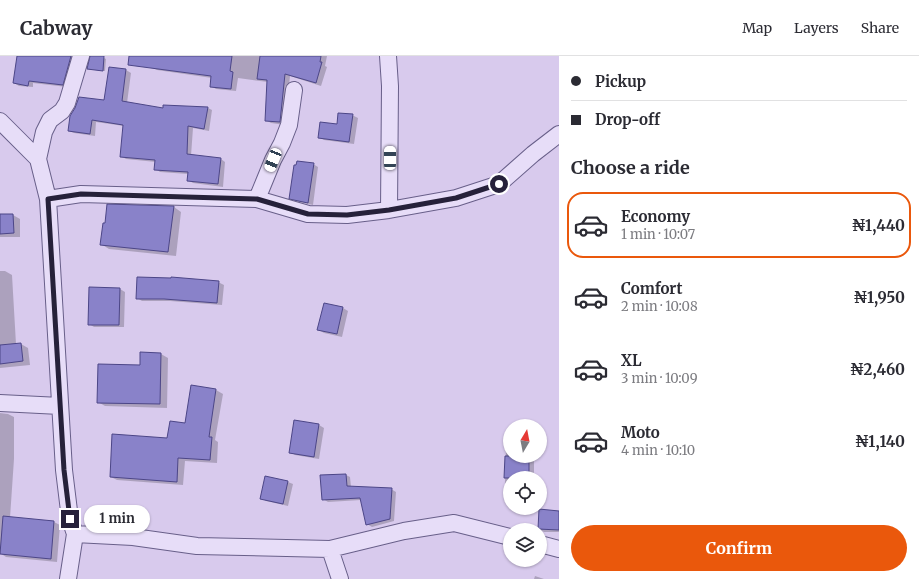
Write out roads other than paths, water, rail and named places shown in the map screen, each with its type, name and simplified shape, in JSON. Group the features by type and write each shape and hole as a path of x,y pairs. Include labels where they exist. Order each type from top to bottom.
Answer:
{"street":[{"path":"68,579 75,534 70,519 64,470 48,199 38,159 44,132 50,120 62,111 67,104 81,56"},
{"path":"388,56 390,86 389,210"},
{"path":"257,199 289,125 294,90"},
{"path":"0,121 38,159"},
{"path":"48,199 81,194 257,199 308,214 347,215 389,210 456,198 499,184 533,154 559,134"},
{"path":"0,403 60,406"},
{"path":"75,534 133,537 197,546 330,549 404,531 454,523 503,535"},
{"path":"547,546 559,549"},
{"path":"330,549 340,579"}]}
